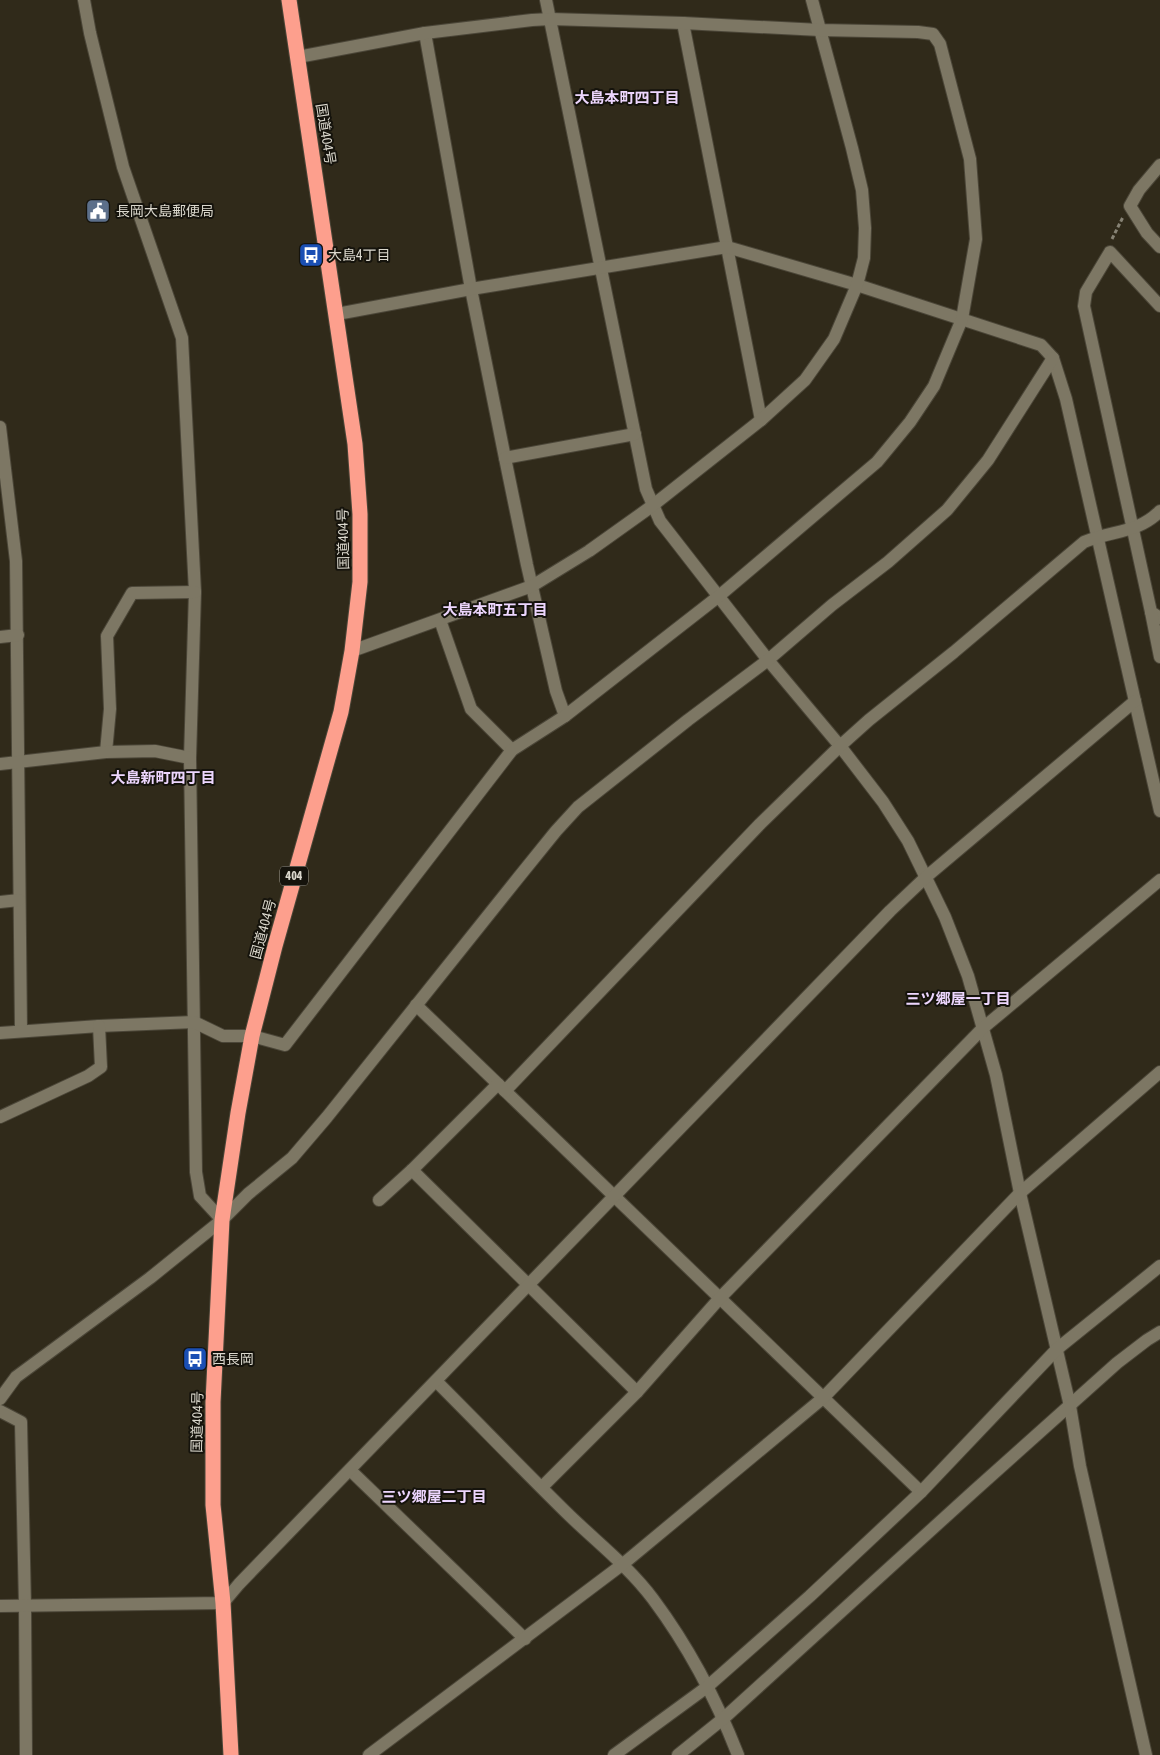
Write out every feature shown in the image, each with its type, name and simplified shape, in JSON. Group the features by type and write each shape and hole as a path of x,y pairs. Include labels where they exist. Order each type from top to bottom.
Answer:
{"highway":[{"name":"国道404号","path":"231,1755 223,1603 213,1505 213,1402 222,1220 252,1036 275,946 341,712 352,651 360,582 360,514 354,444 337,314 289,0"}],"street":[{"path":"84,0 90,33 123,167 182,338 195,592 190,758 195,971 196,1172 200,1196 222,1220"},
{"path":"546,0 646,489 652,506 660,521 768,660 840,746 883,802 908,841 926,877 945,917 968,976 996,1074 1020,1193 1070,1406 1080,1466 1146,1755"},
{"path":"352,651 532,586 589,551 652,506 761,420 805,380 834,339 857,285 864,248 865,228 862,190 812,0"},
{"path":"0,1033 194,1022 223,1036 252,1036 285,1045 512,750 565,716 719,596 877,462 910,422 934,386 962,319 976,239 970,159 940,44 933,34 551,19 425,34 298,56"},
{"path":"682,23 761,420"},
{"path":"425,34 471,289 505,458 556,691 565,716"},
{"path":"1160,165 1139,190 1130,206 1147,233 1160,247"},
{"path":"337,314 471,289 727,247 857,285 1041,345 1053,358 1066,399 1160,811"},
{"path":"1160,306 1110,252 1086,292 1084,306 1134,529 1156,615 1160,657"},
{"path":"0,1399 16,1376 150,1278 222,1220 248,1194 292,1158 550,838 578,807 768,660 832,605 888,562 947,510 988,460 1053,358"},
{"path":"0,427 16,561 21,1031"},
{"path":"505,458 635,434"},
{"path":"379,1200 502,1087 760,824 869,720 954,652 1084,542 1098,536 1134,529 1150,521 1160,511"},
{"path":"106,752 110,709 107,636 132,593 195,592"},
{"path":"440,620 471,709 512,750"},
{"path":"0,637 18,635"},
{"path":"0,1606 223,1603 239,1584 528,1284 890,911 926,877 1135,701"},
{"path":"0,764 106,752 155,751 190,758"},
{"path":"542,1488 637,1392 719,1298 983,1028 1160,880"},
{"path":"0,902 19,900"},
{"path":"416,1005 921,1492"},
{"path":"0,1117 88,1076 101,1067 99,1026"},
{"path":"369,1755 623,1564 823,1398 1020,1193 1160,1072"},
{"path":"412,1170 637,1392"},
{"path":"614,1755 709,1691 921,1492 1057,1349 1160,1266"},
{"path":"678,1755 721,1714 1117,1363 1160,1332"},
{"path":"436,1380 570,1516 623,1564 652,1598 674,1629 709,1691 738,1755"},
{"path":"0,1411 21,1422 26,1755"},
{"path":"350,1470 525,1639"}],"path":[{"path":"1110,252 1112,239 1130,206"}],"place":[{"name":"長岡大島郵便局","path":"98,211"},
{"name":"大島4丁目","path":"311,255"},
{"name":"西長岡","path":"195,1359"}],"district":[{"name":"大島本町四丁目","path":"627,97"},
{"name":"大島本町五丁目","path":"495,609"},
{"name":"大島新町四丁目","path":"163,777"},
{"name":"三ツ郷屋一丁目","path":"958,998"},
{"name":"三ツ郷屋二丁目","path":"434,1496"}]}
